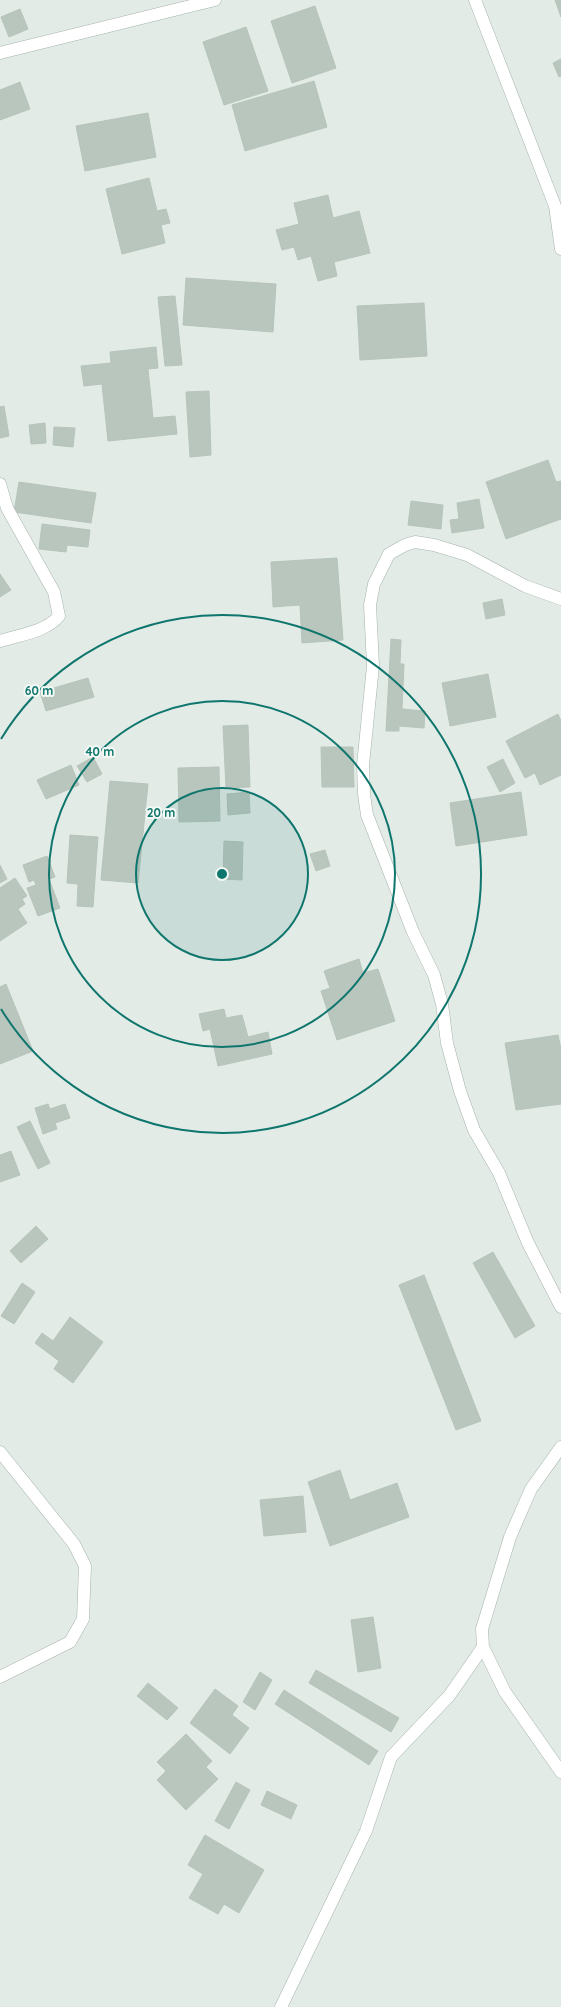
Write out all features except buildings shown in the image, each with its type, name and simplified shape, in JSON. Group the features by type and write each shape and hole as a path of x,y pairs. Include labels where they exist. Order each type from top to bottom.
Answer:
{"street":[{"path":"0,53 215,0"},
{"path":"475,0 555,206 561,249"},
{"path":"0,484 7,508 54,592 59,616 53,623 43,628 0,641"},
{"path":"561,599 525,586 467,555 434,545 415,542 405,545 389,554 374,584 370,605 374,666 363,765 364,794 367,815 414,932 434,975 442,1004 447,1043 460,1091 474,1130 499,1173 528,1242 561,1307"},
{"path":"561,1447 531,1489 510,1537 482,1629 483,1646 505,1692 561,1772"},
{"path":"0,1452 74,1544 85,1566 84,1619 70,1642 0,1677"},
{"path":"281,2007 366,1831 391,1757 449,1696 483,1646"}]}
